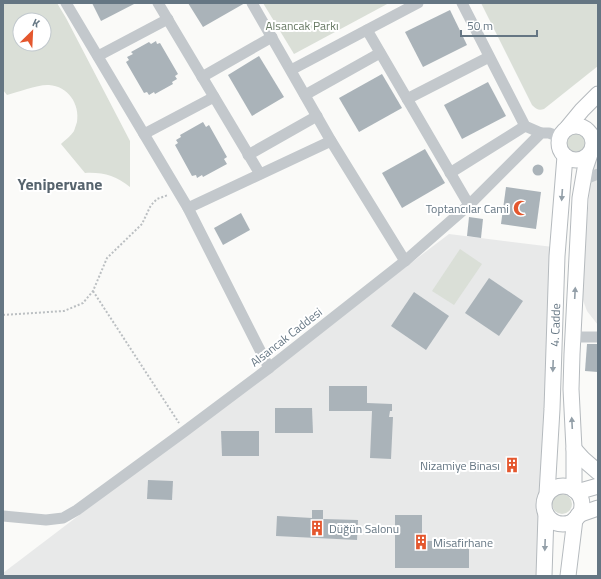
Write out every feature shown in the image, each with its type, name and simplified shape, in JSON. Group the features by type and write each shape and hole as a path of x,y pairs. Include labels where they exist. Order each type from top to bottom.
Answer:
{"main road":[{"path":"564,132 575,125 588,129 592,135 594,143 584,158 578,160 565,156 560,150 559,144 564,132 582,110 598,94"},
{"name":"4. Cadde","path":"576,491 571,389 579,204 583,180 594,143"},
{"name":"4. Cadde","path":"547,494 552,409 557,256 565,156"},
{"path":"574,449 598,472"},
{"path":"544,576 546,514 544,503 547,494 555,487 565,486 576,491 580,496 582,506 577,517 568,576"},
{"path":"576,491 598,486"},
{"path":"546,514 550,518 560,523 570,522 577,517 598,508"}],"street":[{"path":"66,3 188,208 269,368"},
{"path":"158,3 260,174"},
{"path":"252,3 331,141 404,260"},
{"path":"291,70 418,3"},
{"path":"462,3 525,126 541,133 564,132"},
{"path":"98,56 168,19"},
{"path":"367,30 469,205"},
{"path":"202,77 272,37"},
{"path":"305,94 380,53"},
{"path":"407,99 489,57"},
{"path":"144,134 214,97"},
{"path":"248,155 317,116"},
{"path":"450,173 525,126"},
{"name":"Alsancak Caddesi","path":"3,516 55,520 69,515 269,368 404,260 469,205 541,133"},
{"path":"188,208 331,141"},
{"path":"583,180 598,174"},
{"path":"573,337 598,337"}],"path":[{"path":"3,315 64,311 83,302 93,291 107,258 142,224 153,203 157,199 167,195"},
{"path":"93,291 184,431"}],"shaded area":[{"path":"598,137 598,325 587,311 581,294 581,285 593,154"},
{"path":"449,234 553,247 540,576 3,576 3,573"}],"green space":[{"path":"3,3 57,3 130,141 130,187 120,180 109,176 98,173 85,173 61,144 73,133 77,122 77,109 67,92 56,86 45,85 7,95 3,90"},
{"name":"Alsancak Parkı","path":"263,3 389,3 294,54"},
{"path":"481,3 598,3 598,66 544,109 536,109 532,105"},
{"path":"575,131 583,134 586,142 583,150 575,153 567,150 564,142 567,134"},
{"path":"460,249 482,264 454,305 432,291"},
{"path":"562,494 569,497 572,504 569,511 562,514 555,511 552,504 555,497"}],"building":[{"path":"92,3 136,3 101,21"},
{"path":"188,3 245,3 203,27"},
{"path":"450,10 467,45 423,67 405,32"},
{"path":"156,41 157,44 160,43 178,74 175,76 177,79 172,82 173,84 155,94 154,92 149,95 147,92 144,93 126,62 129,60 127,57 133,54 131,52 149,42 151,44"},
{"path":"259,56 284,97 252,116 228,75"},
{"path":"382,74 402,108 359,132 339,98"},
{"path":"488,82 506,116 462,139 444,105"},
{"path":"203,122 206,127 209,125 227,157 224,159 227,164 203,177 202,175 197,178 196,175 192,176 175,145 178,143 176,140 181,137 180,135"},
{"path":"425,149 445,183 402,208 382,173"},
{"path":"536,165 540,165 542,166 542,174 536,175 533,172 533,168"},
{"name":"Toptancılar Cami","path":"506,187 541,192 536,229 501,224"},
{"path":"241,213 250,230 223,245 214,228"},
{"path":"469,217 483,219 481,238 467,236"},
{"path":"489,278 523,301 499,336 465,313"},
{"path":"414,292 449,316 426,350 391,326"},
{"path":"587,344 598,344 598,372 585,371"},
{"path":"329,386 367,386 367,403 392,404 392,411 390,411 389,417 393,417 391,459 370,458 372,411 329,411"},
{"path":"275,408 312,408 313,433 275,433"},
{"path":"221,431 259,431 259,456 222,456"},
{"name":"Nizamiye Binası","path":"508,460 518,462 516,470 506,468"},
{"path":"148,480 173,481 172,500 147,499"},
{"name":"Düğün Salonu","path":"312,510 323,510 323,519 358,520 357,540 276,536 277,516 312,518"},
{"name":"Misafirhane","path":"395,515 422,515 422,541 447,541 447,544 469,544 469,568 395,568"}],"place":[{"name":"Toptancılar Cami","path":"521,208"},
{"name":"Nizamiye Binası","path":"512,465"},
{"name":"Düğün Salonu","path":"317,528"},
{"name":"Misafirhane","path":"421,542"}],"district":[{"name":"Yenipervane","path":"60,184"}]}
